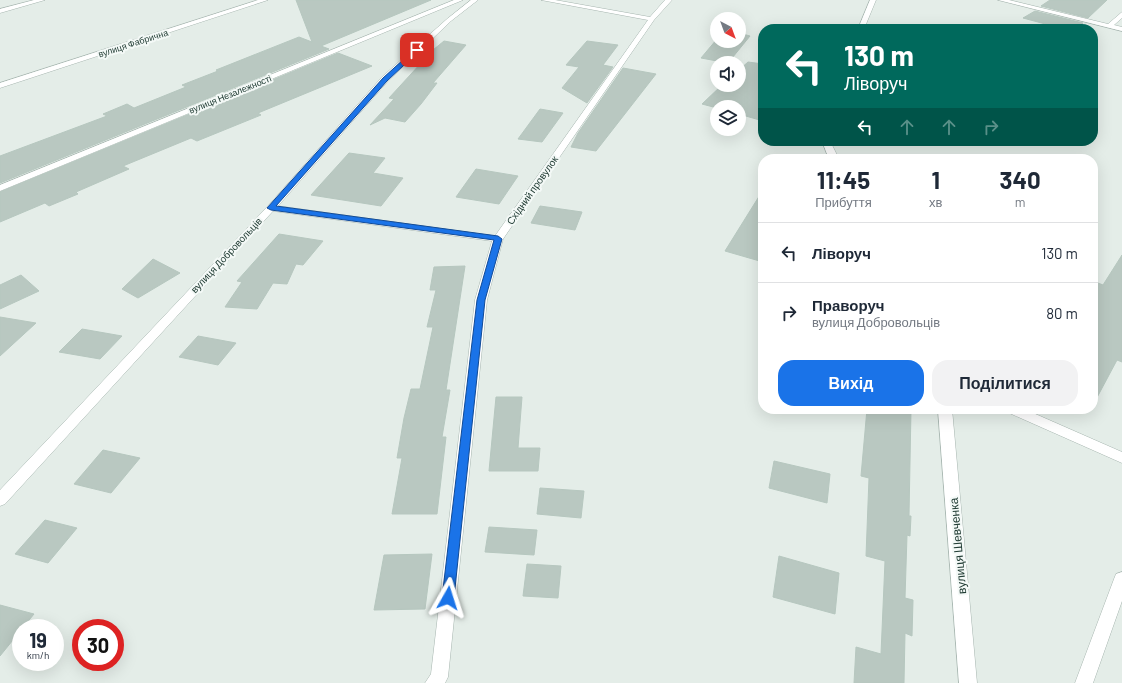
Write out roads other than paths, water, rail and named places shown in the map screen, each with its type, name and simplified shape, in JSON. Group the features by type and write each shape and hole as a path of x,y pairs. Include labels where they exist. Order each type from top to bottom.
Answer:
{"street":[{"path":"0,11 42,0"},
{"name":"вулиця Фабрична","path":"0,86 265,0"},
{"name":"вулиця Незалежності","path":"0,188 460,0"},
{"name":"вулиця Добровольців","path":"0,500 271,208 385,80 449,20 475,0"},
{"path":"544,0 652,19"},
{"name":"Східний провулок","path":"434,683 439,677 481,300 498,239 652,19 668,0"},
{"path":"863,24 873,0"},
{"path":"1001,0 1122,29"},
{"path":"1109,26 1122,14"},
{"path":"271,208 498,239"},
{"name":"вулиця Шевченка","path":"945,414 968,683"},
{"path":"1023,414 1122,458"},
{"path":"1084,683 1122,579"}]}
